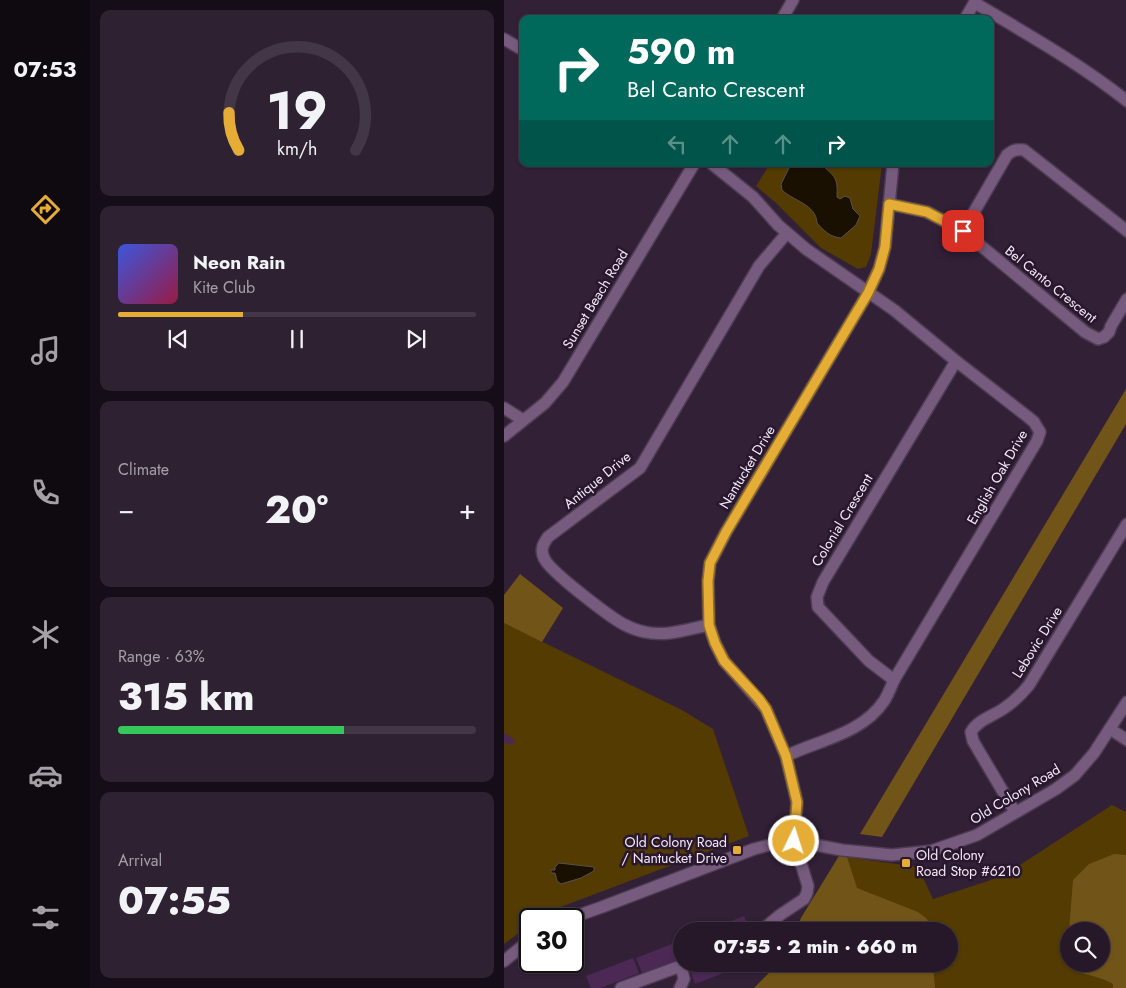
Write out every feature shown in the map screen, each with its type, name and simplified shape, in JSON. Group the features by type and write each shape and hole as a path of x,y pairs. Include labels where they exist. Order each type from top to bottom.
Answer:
{"street":[{"path":"784,15 793,0"},
{"path":"967,15 975,2 1069,59 1099,79 1126,101"},
{"path":"504,39 519,48"},
{"path":"963,231 1007,155 1013,150 1018,149 1024,150 1126,231"},
{"name":"Sunset Beach Road","path":"504,436 545,403 563,382 692,167"},
{"name":"English Oak Drive","path":"716,167 753,197 787,233 821,261 851,279 894,310 1034,422 1040,432 1037,441 894,680 885,701 871,718 854,729 786,756"},
{"name":"Nantucket Drive","path":"794,841 797,802 786,756 766,709 724,661 709,625 708,581 710,563 717,548 868,293 879,269 885,247 893,167"},
{"name":"Bel Canto Crescent","path":"889,204 927,212 963,231 1085,332 1098,339 1104,337 1109,332 1126,299"},
{"name":"Antique Drive","path":"709,625 659,634 643,632 623,624 580,593 554,570 544,560 542,547 548,537 640,468 759,266 787,233"},
{"name":"Colonial Crescent","path":"894,680 870,661 818,607 817,597 823,582 956,361"},
{"path":"504,408 523,420"},
{"name":"Lebovic Drive","path":"1015,812 973,741 970,732 976,724 1001,711 1018,699 1029,685 1123,537 1126,524"},
{"name":"Old Colony Road","path":"584,913 754,849 780,842 794,841 842,850 892,855 931,851 977,835 1075,776 1110,730 1126,702"},
{"path":"1110,730 1126,740"},
{"path":"772,922 786,910 803,900 807,893 808,886 794,841"},
{"path":"504,960 519,948"},
{"path":"621,988 673,969"},
{"path":"680,988 684,980 684,972"}],"shaded area":[{"path":"768,167 882,167 871,254 866,267 858,269 821,248 776,203 756,186"},
{"path":"790,167 824,167 835,178 837,197 840,199 845,196 850,198 853,209 860,216 856,225 841,238 830,235 817,223 813,211 782,190 781,184"},
{"path":"1126,389 1126,424 882,837 860,834"},
{"path":"520,574 563,608 542,642 504,623 504,595"},
{"path":"504,623 682,710 713,729 749,836 558,908 519,908 519,933 504,944"},
{"path":"1112,805 1126,812 1126,988 754,988 770,972 958,972 958,922 799,922 839,856 918,867 933,899 1003,876"},
{"path":"1114,854 1126,855 1126,988 1113,988 1113,984 1109,982 1079,972 1110,972 1110,922 1070,922 1073,880 1089,864"},
{"path":"839,856 847,857 857,888 918,912 928,922 799,922"},
{"path":"559,863 594,867 594,871 581,878 561,884 557,881 555,873 551,873 551,870 555,870"},
{"path":"770,972 934,972 935,988 754,988"}],"building":[{"path":"504,733 515,740 512,745 504,742"},
{"path":"744,916 746,922 729,922"},
{"path":"673,944 673,961 642,973 636,958"},
{"path":"633,958 639,973 601,988 591,988 586,976"},
{"path":"691,972 726,972 695,984"}],"place":[{"name":"Old Colony Road / Nantucket Drive","path":"737,850"},
{"name":"Old Colony Road Stop #6210","path":"906,863"}],"route":[{"path":"794,841 797,802 786,756 766,709 724,661 709,625 708,581 710,563 726,532 868,293 879,269 885,247 889,204 927,212 963,231"}]}
